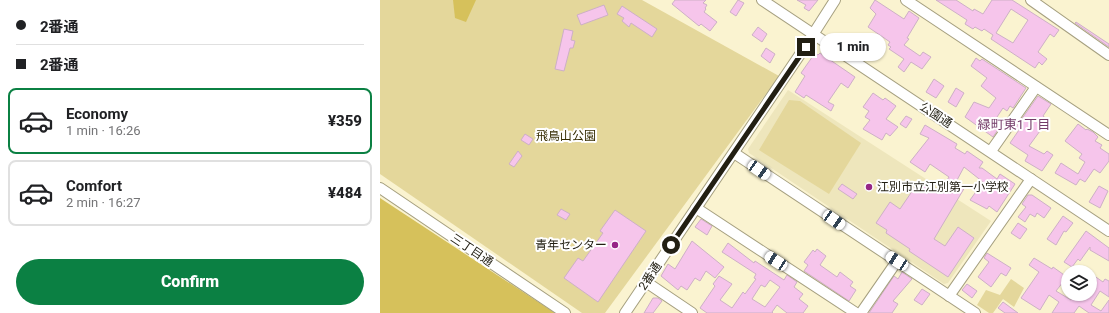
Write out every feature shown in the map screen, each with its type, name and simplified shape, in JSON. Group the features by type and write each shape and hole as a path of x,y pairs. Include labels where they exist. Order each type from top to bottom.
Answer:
{"street":[{"name":"公園通","path":"762,0 1109,231"},
{"name":"2番通","path":"625,313 734,153 835,0"},
{"path":"906,0 1109,136"},
{"path":"1031,0 1109,55"},
{"path":"991,152 1036,87"},
{"path":"734,153 975,313"},
{"path":"949,296 1031,179"},
{"name":"三丁目通","path":"380,188 565,313"},
{"path":"696,208 856,313"},
{"path":"861,313 897,261"},
{"path":"646,282 692,313"}],"shaded area":[{"path":"453,0 476,0 466,22 455,18"},
{"name":"江別市立江別第一小学校","path":"788,90 991,221 948,283 944,284 749,153 748,149"},
{"path":"380,198 555,313 380,313"}],"green space":[{"name":"飛鳥山公園","path":"380,0 642,0 779,76 605,313 582,313 380,174"},
{"path":"789,100 800,101 861,143 829,194 759,150"},
{"path":"1011,279 1024,288 1014,307 1003,299 993,313 989,313 977,305 986,290 1000,295"}],"building":[{"path":"675,0 706,0 703,3 707,5 704,12 717,22 710,31 701,24 699,26 672,4"},
{"path":"738,0 744,3 736,16 730,12"},
{"path":"797,0 818,0 809,11 804,8 806,5"},
{"path":"875,0 904,19 909,11 919,18 907,38 909,39 904,45 920,56 923,52 931,57 922,69 911,62 904,72 898,67 904,59 889,49 891,47 888,45 890,42 868,27 876,14 870,8"},
{"path":"936,0 956,0 973,11 974,9 983,14 992,0 1012,0 1059,30 1054,37 1050,34 1038,52 1047,59 1042,65 1039,62 1035,68 991,39 993,35 984,29 982,31 975,27 973,29 965,24 967,20","holes":["1011,9 1028,20 1013,43 996,33"]},
{"path":"604,5 608,15 581,25 577,15"},
{"path":"622,6 657,29 652,37 631,23 629,27 622,21 624,18 617,14"},
{"path":"1076,22 1109,44 1109,47 1075,23"},
{"path":"758,27 767,34 762,42 752,35"},
{"path":"564,29 573,31 571,40 575,41 573,48 570,48 564,71 555,69"},
{"path":"766,48 775,54 770,63 761,56"},
{"path":"815,53 818,55 820,53 855,77 848,88 841,83 828,102 834,105 831,111 806,95 804,98 795,92 805,76 801,73"},
{"path":"976,58 980,61 982,59 1026,88 1013,108 1010,106 1007,111 1003,108 995,120 1001,125 993,137 965,117 974,102 989,108 996,98 981,86 987,78 971,66"},
{"path":"934,79 944,86 936,98 926,92"},
{"path":"956,88 964,93 956,107 948,102"},
{"path":"873,93 883,100 885,98 896,106 886,119 898,127 890,136 886,133 882,140 863,129 870,120 865,117 869,111 863,107"},
{"path":"1038,96 1051,104 1043,116 1048,120 1029,146 1044,154 1047,151 1053,155 1042,171 1025,161 1028,155 1010,143 1019,130 1016,127"},
{"path":"906,116 912,119 906,128 900,124"},
{"path":"1078,124 1086,130 1087,129 1093,132 1098,137 1095,141 1102,145 1100,148 1109,154 1109,161 1100,173 1094,169 1085,182 1080,179 1076,185 1055,173 1061,163 1078,174 1085,162 1079,158 1082,154 1065,141"},
{"path":"925,125 957,144 955,148 965,154 967,151 983,162 979,168 982,168 997,179 1000,174 1015,184 997,212 989,206 987,209 970,200 983,182 964,167 956,182 965,187 934,239 945,246 958,227 974,238 948,277 909,251 910,249 886,233 887,230 876,223 890,202 900,209 919,181 938,194 949,177 930,164 925,172 910,162 929,138 920,134"},
{"path":"525,134 533,139 529,145 521,140"},
{"path":"518,151 522,156 514,167 509,164"},
{"path":"842,184 857,194 853,199 838,189"},
{"path":"1099,186 1108,191 1100,208 1089,202"},
{"path":"1028,195 1032,195 1051,208 1044,218 1037,213 1035,217 1030,214 1025,222 1018,217 1026,207 1022,204"},
{"path":"561,209 570,214 566,220 557,215"},
{"name":"青年センター","path":"615,210 646,231 598,302 564,278 578,258 583,261 603,233 600,231"},
{"path":"1063,216 1073,223 1066,232 1064,231 1056,245 1047,239"},
{"path":"701,219 712,226 707,235 695,227"},
{"path":"1018,223 1027,229 1020,239 1011,233"},
{"path":"1086,231 1109,248 1109,261 1090,250 1090,247 1080,261 1078,259 1074,265 1069,265 1064,262"},
{"path":"692,241 724,267 715,278 706,271 700,281 695,278 687,290 681,286 678,290 661,276 668,264 675,269"},
{"path":"728,243 754,263 755,261 784,280 787,275 797,282 794,287 803,294 799,299 808,306 803,313 787,313 777,305 772,312 773,313 707,313 700,308 715,286 713,284 719,276 732,284 720,300 732,308 743,292 745,294 756,279 754,278 756,274 722,252","holes":["770,280 780,287 765,307 752,299 761,285 765,287"]},
{"path":"817,249 826,256 820,265 837,277 840,272 853,282 850,286 856,290 849,301 804,271 808,265 804,262 813,250 815,252"},
{"path":"987,253 1011,268 1006,276 1001,273 991,287 978,277 989,262 984,258"},
{"path":"1034,258 1061,273 1061,285 1056,291 1061,294 1061,301 1094,301 1091,305 1101,311 1109,300 1109,313 1089,313 1079,306 1074,313 1052,313 1059,302 1049,295 1040,310 1021,298 1039,272 1029,265"},
{"path":"902,272 912,279 893,301 898,304 892,313 869,313 894,276 898,279"},
{"path":"1097,278 1103,282 1105,279 1109,281 1109,297 1100,291 1097,296"},
{"path":"967,284 977,291 972,298 962,290"},
{"path":"922,289 930,294 922,305 914,300"},
{"path":"653,298 658,298 662,301 653,313 644,313"},
{"path":"1003,302 1018,313 1005,313 998,308"}],"place":[{"name":"江別市立江別第一小学校","path":"869,187"},
{"name":"青年センター","path":"615,245"}],"district":[{"name":"緑町東1丁目","path":"1014,124"}],"route":[{"path":"671,245 806,47"}]}
